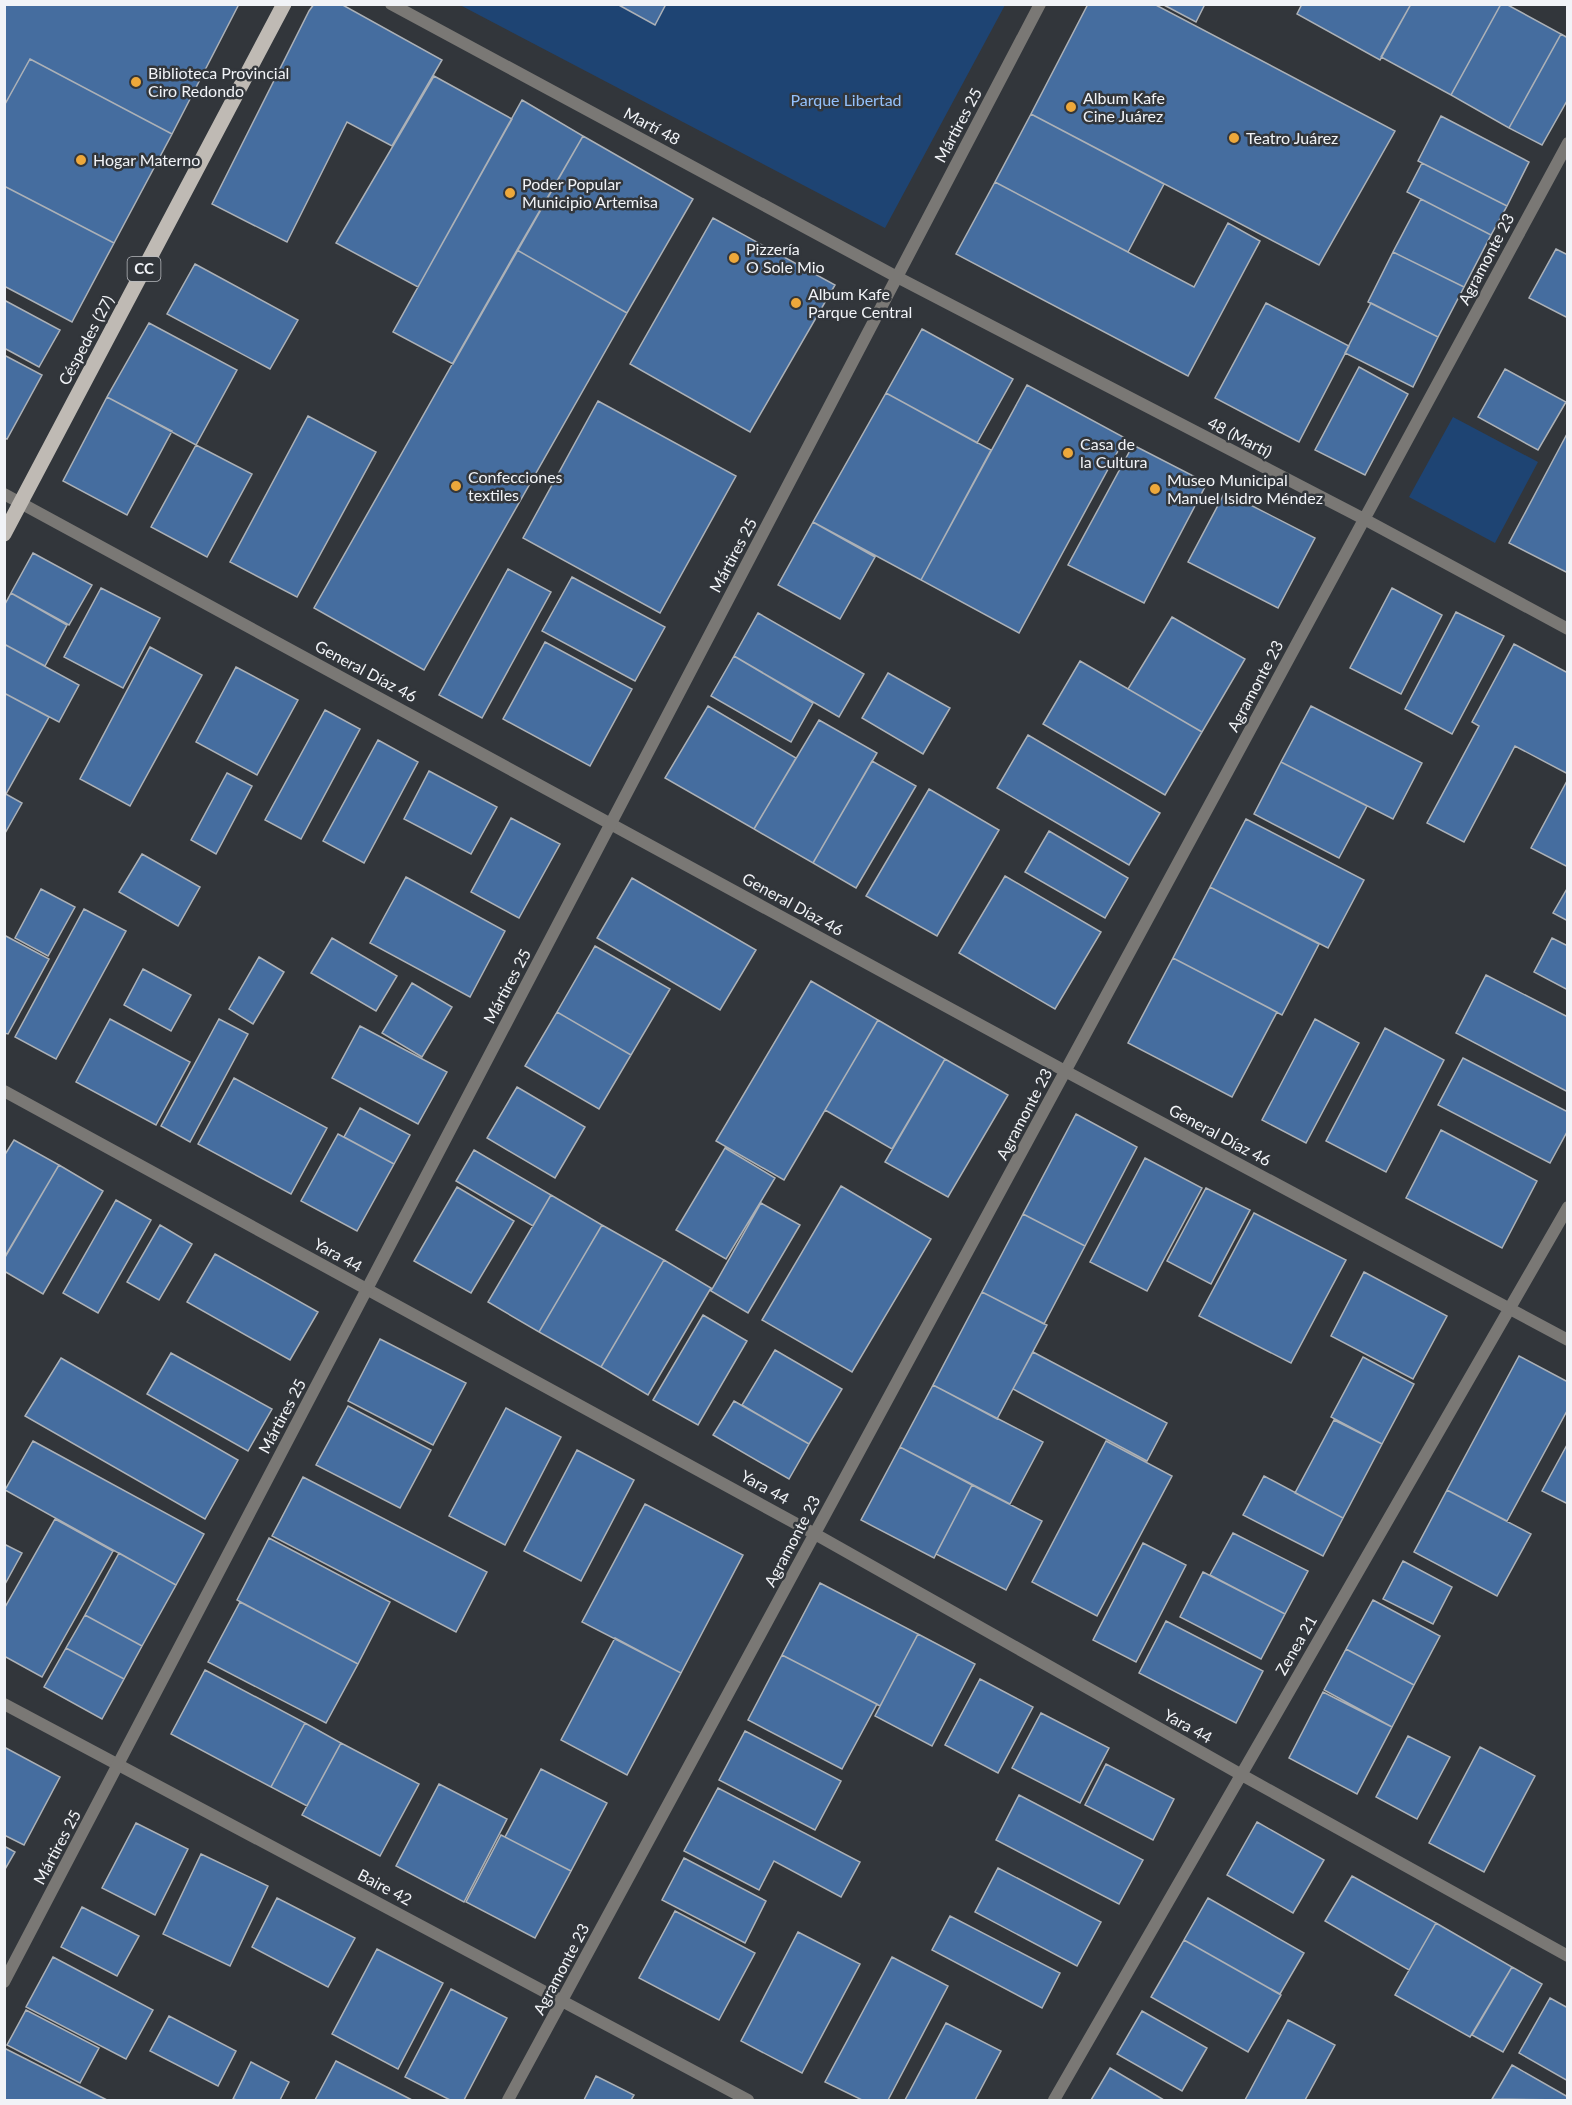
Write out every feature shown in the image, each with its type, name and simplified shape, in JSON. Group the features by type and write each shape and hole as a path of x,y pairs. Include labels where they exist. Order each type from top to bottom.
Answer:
{"main road":[{"name":"Céspedes (27)","path":"4,534 284,4"}],"street":[{"name":"Martí 48","path":"391,4 897,277"},
{"name":"Mártires 25","path":"4,1983 1040,4"},
{"name":"Agramonte 23","path":"508,2100 1568,143"},
{"name":"48 (Martí)","path":"897,277 1364,519 1568,629"},
{"name":"General Díaz 46","path":"4,494 1065,1071 1568,1340"},
{"name":"Yara 44","path":"4,1091 815,1534 1568,1956"},
{"name":"Zenea 21","path":"1054,2100 1568,1207"},
{"name":"Baire 42","path":"4,1704 748,2100"}],"green space":[{"name":"Parque Libertad","path":"460,5 1005,5 885,228"},
{"path":"1453,417 1538,462 1495,543 1409,497"}],"building":[{"name":"Biblioteca Provincial Ciro Redondo","path":"4,4 239,4 172,134 30,59 4,106"},
{"path":"314,4 341,4 442,60 392,146 347,122 287,242 212,204"},
{"path":"617,4 666,4 655,25"},
{"name":"Teatro Juárez","path":"1088,4 1154,4 1395,131 1319,265 1031,114"},
{"path":"1162,4 1205,4 1196,22"},
{"path":"1302,4 1411,4 1380,60 1297,14"},
{"path":"1411,4 1501,4 1451,95 1381,57"},
{"path":"1501,4 1506,4 1561,34 1509,128 1451,95"},
{"path":"1561,34 1568,38 1568,99 1542,145 1509,128"},
{"name":"Hogar Materno","path":"30,59 172,134 114,243 4,186 4,106"},
{"path":"434,76 512,119 418,287 336,243"},
{"name":"Poder Popular Municipio Artemisa","path":"522,100 583,136 453,364 393,332"},
{"path":"1031,114 1164,184 1128,252 995,182"},
{"path":"1441,116 1529,162 1507,206 1418,161"},
{"path":"583,136 693,199 627,313 517,250"},
{"path":"1422,163 1507,206 1491,235 1407,192"},
{"path":"995,182 1194,287 1228,223 1260,241 1188,376 956,254"},
{"path":"4,186 114,243 72,322 4,286"},
{"path":"1421,199 1491,235 1464,287 1393,252"},
{"path":"713,218 835,285 750,432 630,364"},
{"path":"1556,249 1568,255 1568,318 1529,298"},
{"name":"Confecciones textiles","path":"517,250 627,313 424,670 314,608"},
{"path":"1393,252 1464,287 1438,337 1368,302"},
{"path":"195,264 298,320 270,369 167,314"},
{"path":"4,300 60,330 39,367 4,348"},
{"path":"1266,303 1349,346 1299,442 1215,398"},
{"path":"1371,303 1438,337 1413,387 1345,353"},
{"path":"149,323 237,370 196,445 107,397"},
{"path":"922,329 1013,379 977,443 886,393"},
{"path":"4,355 42,375 7,439 4,438"},
{"path":"1359,367 1408,394 1365,475 1315,450"},
{"path":"1505,369 1566,402 1538,450 1478,417"},
{"path":"1027,385 1125,438 1019,633 921,580"},
{"path":"886,393 991,450 921,580 813,522"},
{"path":"107,397 172,431 127,515 63,481"},
{"path":"598,401 736,476 660,613 523,538"},
{"path":"308,416 376,452 297,597 230,562"},
{"path":"1568,432 1568,573 1509,543"},
{"path":"196,445 252,474 207,557 151,527"},
{"path":"1133,445 1207,483 1144,603 1068,565"},
{"path":"1225,492 1315,538 1278,608 1188,562"},
{"path":"813,522 875,557 840,619 778,585"},
{"path":"33,553 92,585 69,625 11,593"},
{"path":"508,569 551,592 482,718 439,695"},
{"path":"572,577 665,627 635,681 542,631"},
{"path":"101,588 160,618 123,688 64,657"},
{"path":"1392,588 1442,615 1401,694 1350,668"},
{"path":"11,593 67,625 45,666 4,644 4,606"},
{"path":"1456,612 1504,636 1452,734 1405,709"},
{"path":"758,613 864,674 839,717 734,656"},
{"path":"1172,617 1245,659 1202,732 1128,689"},
{"path":"545,642 632,689 590,766 503,719"},
{"path":"4,644 79,685 59,722 4,693"},
{"path":"1514,644 1568,673 1568,774 1515,746 1464,842 1427,823 1479,726 1472,722"},
{"path":"150,647 202,675 130,806 80,779"},
{"path":"734,656 813,703 791,742 711,696"},
{"path":"1080,661 1202,732 1165,795 1043,724"},
{"path":"236,667 298,700 257,775 196,742"},
{"path":"888,673 950,708 923,754 862,718"},
{"path":"4,693 49,717 6,794 4,793"},
{"path":"708,706 796,758 754,829 665,778"},
{"path":"1311,706 1422,763 1393,819 1281,762"},
{"path":"325,710 360,729 301,839 265,820"},
{"path":"819,720 877,753 813,863 754,829"},
{"path":"1028,735 1160,813 1129,865 997,788"},
{"path":"378,740 418,762 364,863 323,841"},
{"path":"872,761 916,786 856,888 813,863"},
{"path":"1281,762 1367,806 1339,858 1254,814"},
{"path":"429,771 497,807 471,854 404,819"},
{"path":"227,773 252,786 216,854 191,840"},
{"path":"1568,779 1568,867 1531,848"},
{"path":"929,789 999,830 937,936 866,896"},
{"path":"4,793 22,803 4,835"},
{"path":"511,818 560,844 519,918 471,892"},
{"path":"1246,819 1364,880 1328,948 1210,887"},
{"path":"1049,831 1128,878 1105,918 1025,872"},
{"path":"142,854 200,887 178,926 119,892"},
{"path":"1005,876 1101,932 1055,1009 959,953"},
{"path":"406,877 505,931 470,997 370,943"},
{"path":"632,878 756,950 720,1010 597,938"},
{"path":"1210,887 1319,944 1282,1015 1173,958"},
{"path":"1568,887 1568,921 1553,913"},
{"path":"41,889 75,907 48,956 15,938"},
{"path":"84,909 126,931 56,1059 15,1037"},
{"path":"4,935 49,959 8,1034 4,1033"},
{"path":"332,938 397,976 376,1011 311,973"},
{"path":"1552,938 1568,946 1568,990 1534,972"},
{"path":"595,946 670,989 631,1055 557,1012"},
{"path":"259,957 284,972 253,1024 229,1009"},
{"path":"1173,958 1277,1012 1232,1097 1128,1043"},
{"path":"143,969 191,995 171,1031 124,1005"},
{"path":"1486,975 1568,1017 1568,1092 1456,1033"},
{"path":"811,981 878,1020 784,1180 716,1141"},
{"path":"412,983 452,1007 422,1057 382,1033"},
{"path":"557,1012 631,1055 599,1109 525,1066"},
{"path":"110,1019 190,1062 156,1125 76,1082"},
{"path":"219,1019 248,1034 190,1142 161,1126"},
{"path":"1315,1019 1359,1043 1306,1143 1262,1120"},
{"path":"878,1020 945,1059 892,1149 825,1110"},
{"path":"360,1026 447,1072 418,1124 332,1078"},
{"path":"1385,1028 1444,1060 1386,1172 1326,1141"},
{"path":"1463,1058 1568,1112 1568,1130 1550,1163 1438,1105"},
{"path":"945,1059 1008,1095 948,1197 885,1162"},
{"path":"234,1078 327,1128 291,1194 198,1144"},
{"path":"517,1087 585,1127 555,1178 487,1138"},
{"path":"360,1108 410,1135 394,1164 344,1137"},
{"path":"1076,1114 1137,1147 1085,1246 1023,1214"},
{"path":"1441,1130 1537,1181 1502,1248 1406,1198"},
{"path":"338,1134 394,1164 357,1231 301,1201"},
{"path":"14,1140 59,1165 4,1259 4,1156"},
{"path":"725,1148 775,1178 726,1259 676,1230"},
{"path":"474,1150 551,1195 533,1226 456,1181"},
{"path":"1145,1158 1202,1188 1147,1291 1090,1262"},
{"path":"59,1165 103,1191 43,1294 4,1271 4,1258"},
{"path":"841,1186 931,1239 852,1372 762,1320"},
{"path":"457,1187 514,1221 471,1293 414,1261"},
{"path":"1206,1188 1250,1210 1211,1284 1167,1261"},
{"path":"551,1195 602,1225 539,1332 488,1302"},
{"path":"116,1200 151,1220 98,1313 63,1293"},
{"path":"761,1203 800,1225 748,1313 711,1291"},
{"path":"1254,1213 1346,1260 1291,1363 1199,1316"},
{"path":"1023,1214 1085,1246 1044,1324 982,1292"},
{"path":"160,1225 192,1244 159,1300 127,1282"},
{"path":"602,1225 664,1260 601,1367 539,1332"},
{"path":"215,1254 318,1312 290,1360 187,1302"},
{"path":"664,1260 711,1288 648,1395 601,1367"},
{"path":"1364,1272 1447,1316 1413,1379 1331,1336"},
{"path":"982,1292 1047,1325 997,1419 933,1385"},
{"path":"703,1315 747,1341 698,1425 653,1400"},
{"path":"380,1339 466,1383 433,1445 348,1401"},
{"path":"775,1350 842,1389 809,1444 742,1405"},
{"path":"1033,1352 1167,1423 1147,1461 1013,1389"},
{"path":"171,1353 272,1409 248,1451 147,1394"},
{"path":"1519,1356 1568,1382 1568,1409 1507,1521 1447,1490"},
{"path":"1363,1357 1414,1384 1382,1444 1331,1417"},
{"path":"61,1358 238,1460 205,1519 25,1416"},
{"path":"933,1385 1043,1442 1010,1504 900,1447"},
{"path":"734,1401 809,1444 789,1479 713,1435"},
{"path":"348,1406 431,1450 400,1508 316,1465"},
{"path":"506,1408 561,1437 505,1545 449,1516"},
{"path":"1334,1420 1382,1444 1343,1518 1295,1493"},
{"path":"33,1441 204,1534 176,1585 5,1490"},
{"path":"1106,1441 1172,1476 1097,1616 1032,1582"},
{"path":"1568,1443 1568,1504 1542,1491"},
{"path":"900,1447 972,1485 934,1558 861,1520"},
{"path":"577,1450 634,1480 581,1581 524,1551"},
{"path":"1264,1476 1343,1518 1323,1556 1243,1515"},
{"path":"303,1477 487,1572 456,1632 272,1536"},
{"path":"972,1485 1042,1521 1006,1590 936,1554"},
{"path":"1447,1490 1531,1534 1497,1596 1414,1552"},
{"path":"645,1504 743,1555 681,1673 582,1622"},
{"path":"55,1519 113,1551 42,1677 4,1656 4,1609"},
{"path":"1233,1533 1308,1571 1285,1614 1210,1575"},
{"path":"269,1538 390,1602 358,1664 237,1600"},
{"path":"1143,1543 1186,1565 1136,1662 1093,1640"},
{"path":"4,1544 22,1553 4,1586"},
{"path":"119,1553 176,1585 142,1646 85,1615"},
{"path":"1403,1561 1452,1587 1433,1624 1383,1599"},
{"path":"1203,1572 1285,1614 1261,1659 1180,1617"},
{"path":"820,1583 918,1634 880,1706 782,1655"},
{"path":"1373,1600 1440,1636 1414,1685 1346,1649"},
{"path":"240,1602 358,1664 326,1723 208,1662"},
{"path":"85,1615 142,1646 124,1679 66,1648"},
{"path":"1166,1621 1263,1671 1236,1723 1139,1673"},
{"path":"918,1634 975,1664 932,1746 875,1716"},
{"path":"615,1638 681,1673 627,1775 561,1740"},
{"path":"66,1648 124,1679 102,1719 44,1687"},
{"path":"1346,1649 1414,1685 1392,1727 1324,1690"},
{"path":"782,1655 877,1704 842,1769 748,1720"},
{"path":"205,1670 305,1723 271,1787 171,1734"},
{"path":"980,1679 1033,1707 998,1773 945,1745"},
{"path":"1323,1692 1392,1727 1357,1794 1289,1758"},
{"path":"1041,1713 1109,1748 1080,1803 1012,1768"},
{"path":"305,1723 341,1743 307,1806 271,1787"},
{"path":"745,1731 841,1781 815,1830 719,1780"},
{"path":"1408,1736 1450,1757 1417,1819 1376,1797"},
{"path":"341,1743 419,1784 380,1856 302,1815"},
{"path":"4,1747 60,1777 24,1845 4,1835"},
{"path":"1480,1747 1535,1776 1484,1872 1429,1843"},
{"path":"1106,1764 1174,1799 1153,1840 1085,1805"},
{"path":"541,1769 607,1803 571,1871 505,1837"},
{"path":"439,1784 507,1819 464,1902 396,1866"},
{"path":"718,1788 860,1862 841,1897 774,1861 759,1890 684,1851"},
{"path":"1019,1795 1143,1860 1119,1904 996,1840"},
{"path":"1257,1822 1324,1860 1293,1913 1227,1875"},
{"path":"136,1823 188,1849 155,1915 102,1888"},
{"path":"501,1835 571,1871 535,1938 466,1902"},
{"path":"4,1846 15,1852 4,1871"},
{"path":"201,1854 268,1886 230,1966 163,1934"},
{"path":"684,1858 766,1901 745,1943 662,1900"},
{"path":"998,1868 1101,1922 1077,1966 975,1912"},
{"path":"1352,1876 1436,1923 1409,1970 1325,1921"},
{"path":"277,1898 355,1938 328,1987 252,1947"},
{"path":"1208,1898 1304,1953 1280,1994 1184,1940"},
{"path":"82,1907 139,1936 117,1976 61,1947"},
{"path":"675,1911 755,1953 719,2020 639,1978"},
{"path":"950,1916 1060,1973 1042,2008 932,1950"},
{"path":"1436,1923 1512,1967 1470,2037 1395,1995"},
{"path":"798,1932 860,1964 802,2073 741,2041"},
{"path":"1184,1940 1281,1995 1248,2052 1151,1997"},
{"path":"377,1949 443,1983 398,2069 332,2034"},
{"path":"53,1957 153,2010 126,2059 26,2007"},
{"path":"892,1957 948,1986 888,2100 862,2100 825,2082"},
{"path":"1512,1967 1542,1984 1503,2052 1472,2035"},
{"path":"451,1989 507,2018 464,2100 450,2100 405,2077"},
{"path":"1550,1998 1568,2008 1568,2081 1519,2053"},
{"path":"26,2010 99,2048 80,2083 7,2045"},
{"path":"1142,2011 1207,2048 1182,2091 1117,2054"},
{"path":"169,2016 236,2051 218,2086 150,2051"},
{"path":"1288,2020 1335,2045 1305,2100 1245,2100"},
{"path":"946,2023 1001,2051 975,2100 905,2100"},
{"path":"4,2048 107,2100 4,2100"},
{"path":"336,2061 412,2100 315,2100"},
{"path":"251,2062 289,2082 280,2100 233,2099"},
{"path":"1512,2065 1568,2097 1568,2100 1492,2099"},
{"path":"1110,2068 1164,2100 1091,2100"},
{"path":"596,2076 634,2095 631,2100 584,2100"}],"place":[{"name":"Biblioteca Provincial Ciro Redondo","path":"136,82"},
{"name":"Album Kafe Cine Juárez","path":"1071,107"},
{"name":"Teatro Juárez","path":"1234,138"},
{"name":"Hogar Materno","path":"81,160"},
{"name":"Poder Popular Municipio Artemisa","path":"510,193"},
{"name":"Pizzería O Sole Mio","path":"734,258"},
{"name":"Album Kafe Parque Central","path":"796,303"},
{"name":"Casa de la Cultura","path":"1068,453"},
{"name":"Confecciones textiles","path":"456,486"},
{"name":"Museo Municipal Manuel Isidro Méndez","path":"1155,489"}]}
